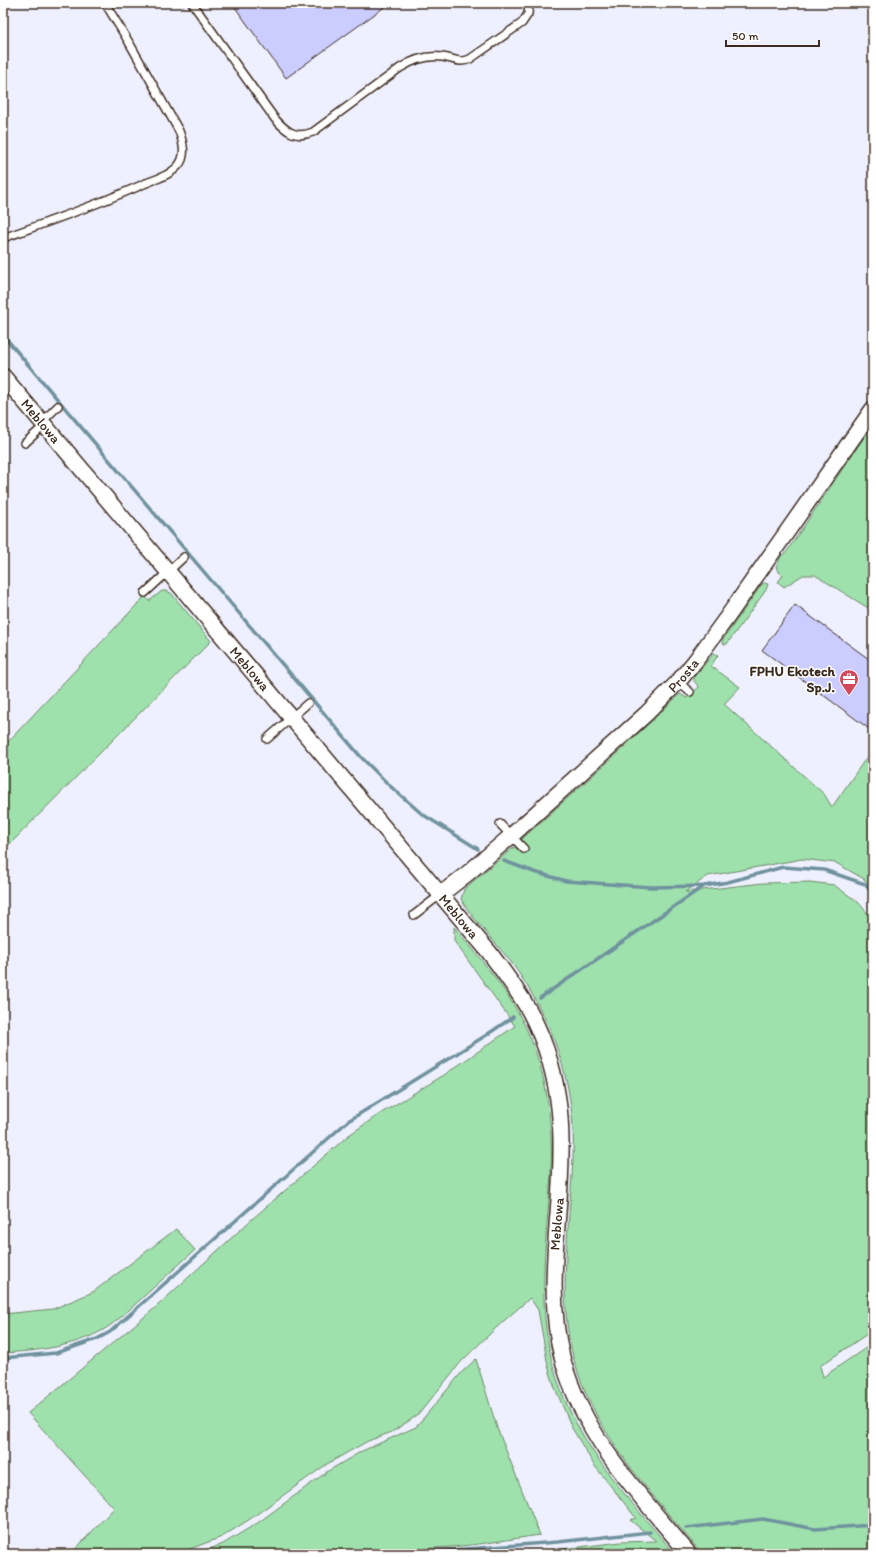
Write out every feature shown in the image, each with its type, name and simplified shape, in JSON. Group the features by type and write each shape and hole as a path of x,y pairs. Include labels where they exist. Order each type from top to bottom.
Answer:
{"street":[{"name":"Meblowa","path":"3,376 489,952 521,996 538,1030 552,1066 560,1104 562,1147 554,1265 555,1315 563,1361 572,1390 587,1422 611,1459 689,1554"},
{"name":"Prosta","path":"440,895 468,874 511,836 646,714 678,682 724,622 873,409"}],"lane":[{"path":"3,238 121,195 168,173 178,166 182,160 183,144 179,131 105,3"},
{"path":"192,3 275,119 291,132 298,135 306,135 313,132 400,68 414,60 427,56 442,57 460,62 470,59 522,23 528,14 529,3"},
{"path":"25,443 58,406"},
{"path":"145,593 184,557"},
{"path":"678,682 690,692"},
{"path":"267,738 308,703"},
{"path":"500,824 524,849"},
{"path":"414,914 440,895"}],"green space":[{"path":"873,424 873,611 815,575 803,575 784,587 778,582 783,575 776,567 781,556 785,554"},
{"path":"764,583 768,584 766,590 727,644 724,644 722,641"},
{"path":"162,591 171,593 211,641 3,851 3,747 145,596 149,601"},
{"path":"714,653 718,655 711,666 740,687 724,704 824,794 832,807 873,748 873,891 864,879 836,863 802,859 708,876 685,892 763,883 810,882 834,885 858,902 873,920 873,1330 820,1366 823,1377 873,1343 873,1554 702,1554 647,1489 613,1443 586,1394 576,1367 567,1326 565,1285 573,1156 573,1129 571,1106 562,1062 546,1020 524,981 511,962 470,913 461,899 464,889 514,847 521,852 527,848 522,839 611,759 680,694 687,698 699,687 694,681 694,677"},
{"path":"454,927 495,978 521,1018 532,1041 546,1089 551,1138 551,1163 544,1276 545,1319 552,1362 561,1390 572,1416 602,1465 675,1554 520,1554 621,1542 656,1541 630,1520 636,1518 594,1465 572,1428 555,1388 548,1366 538,1310 530,1298 461,1362 418,1415 392,1432 368,1441 327,1464 250,1519 222,1537 176,1554 71,1554 114,1508 28,1413 155,1308 251,1220 349,1135 378,1115 444,1075 515,1026 454,941"},
{"path":"176,1229 195,1250 113,1323 91,1336 67,1344 29,1351 3,1353 3,1314 53,1309 93,1292"},
{"path":"476,1359 497,1428 540,1535 472,1545 386,1551 195,1554 223,1544 259,1522 328,1471 362,1451 416,1427 462,1372"}],"building":[{"path":"232,3 390,3 286,78"},
{"name":"FPHU Ekotech Sp.J.","path":"795,605 873,662 872,731 762,650"}],"waterway":[{"path":"3,335 361,757 390,786 422,814 478,849"},
{"path":"504,861 534,872 566,881 651,887 704,886 728,882 783,867 824,870 865,884 873,894"},
{"path":"540,998 704,886"},
{"path":"3,1358 56,1353 97,1339 110,1332 348,1121 513,1017"},
{"path":"686,1528 763,1519 815,1529 873,1525"},
{"path":"401,1554 558,1542 650,1532"}],"place":[{"name":"FPHU Ekotech Sp.J.","path":"849,696"}]}
